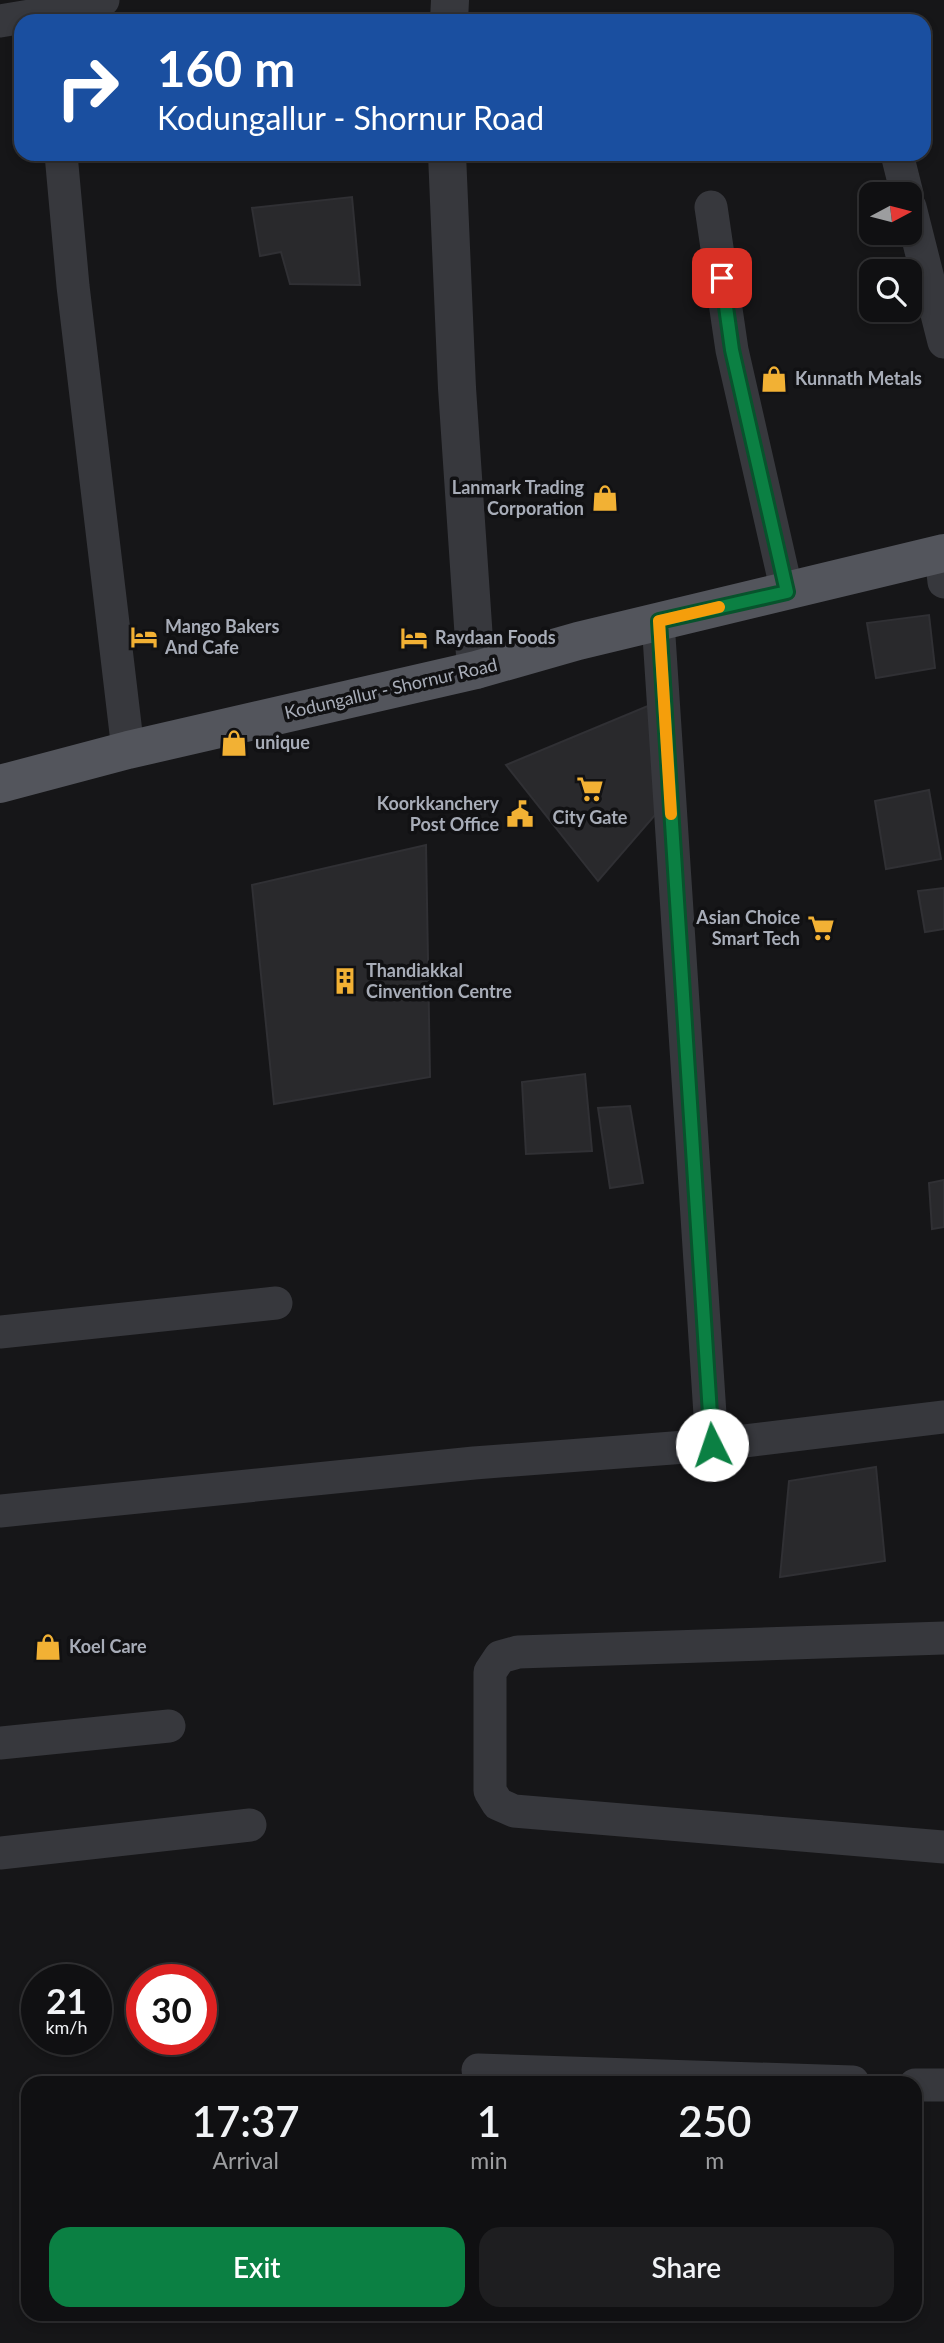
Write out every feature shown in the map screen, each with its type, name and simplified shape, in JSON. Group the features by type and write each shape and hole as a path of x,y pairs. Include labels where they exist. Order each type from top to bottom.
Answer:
{"main road":[{"name":"Kodungallur - Shornur Road","path":"0,784 128,750 476,670 659,621 787,592 943,563"}],"street":[{"path":"59,14 103,0"},
{"path":"62,161 73,286 128,750"},
{"path":"447,161 457,388 476,670"},
{"path":"899,161 904,182"},
{"path":"711,207 732,350 787,592"},
{"path":"920,245 944,342"},
{"path":"659,621 712,1445"},
{"path":"0,1332 276,1303"},
{"path":"0,1511 474,1463 712,1445 944,1418"},
{"path":"944,1637 518,1652 500,1657 489,1672 490,1791 498,1804 514,1811 944,1847"},
{"path":"0,1743 169,1726"},
{"path":"0,1853 250,1825"},
{"path":"478,2070 666,2076"},
{"path":"922,2085 944,2085"}],"building":[{"path":"352,197 360,285 290,284 281,252 260,256 252,208"},
{"path":"929,615 935,668 876,678 867,623"},
{"name":"City Gate","path":"655,703 656,814 598,881 506,765"},
{"path":"929,790 941,859 886,869 875,801"},
{"name":"Thandiakkal Cinvention Centre","path":"426,845 430,1077 274,1104 252,885"},
{"path":"944,888 944,929 925,932 918,891"},
{"path":"585,1074 592,1151 526,1154 522,1082"},
{"path":"630,1106 643,1183 610,1188 598,1108"},
{"path":"944,1180 944,1227 932,1229 929,1183"},
{"path":"876,1467 885,1561 780,1577 789,1481"}],"slow traffic":[{"path":"671,814 659,621 719,607"}],"place":[{"name":"Kunnath Metals","path":"774,379"},
{"name":"Lanmark Trading Corporation","path":"605,498"},
{"name":"Mango Bakers And Cafe","path":"144,637"},
{"name":"Raydaan Foods","path":"414,638"},
{"name":"unique","path":"234,743"},
{"name":"City Gate","path":"590,789"},
{"name":"Koorkkanchery Post Office","path":"520,814"},
{"name":"Asian Choice Smart Tech","path":"821,928"},
{"name":"Thandiakkal Cinvention Centre","path":"345,981"},
{"name":"Koel Care","path":"48,1647"}],"route":[{"path":"712,1445 659,621 787,592 732,350 722,278"}]}
